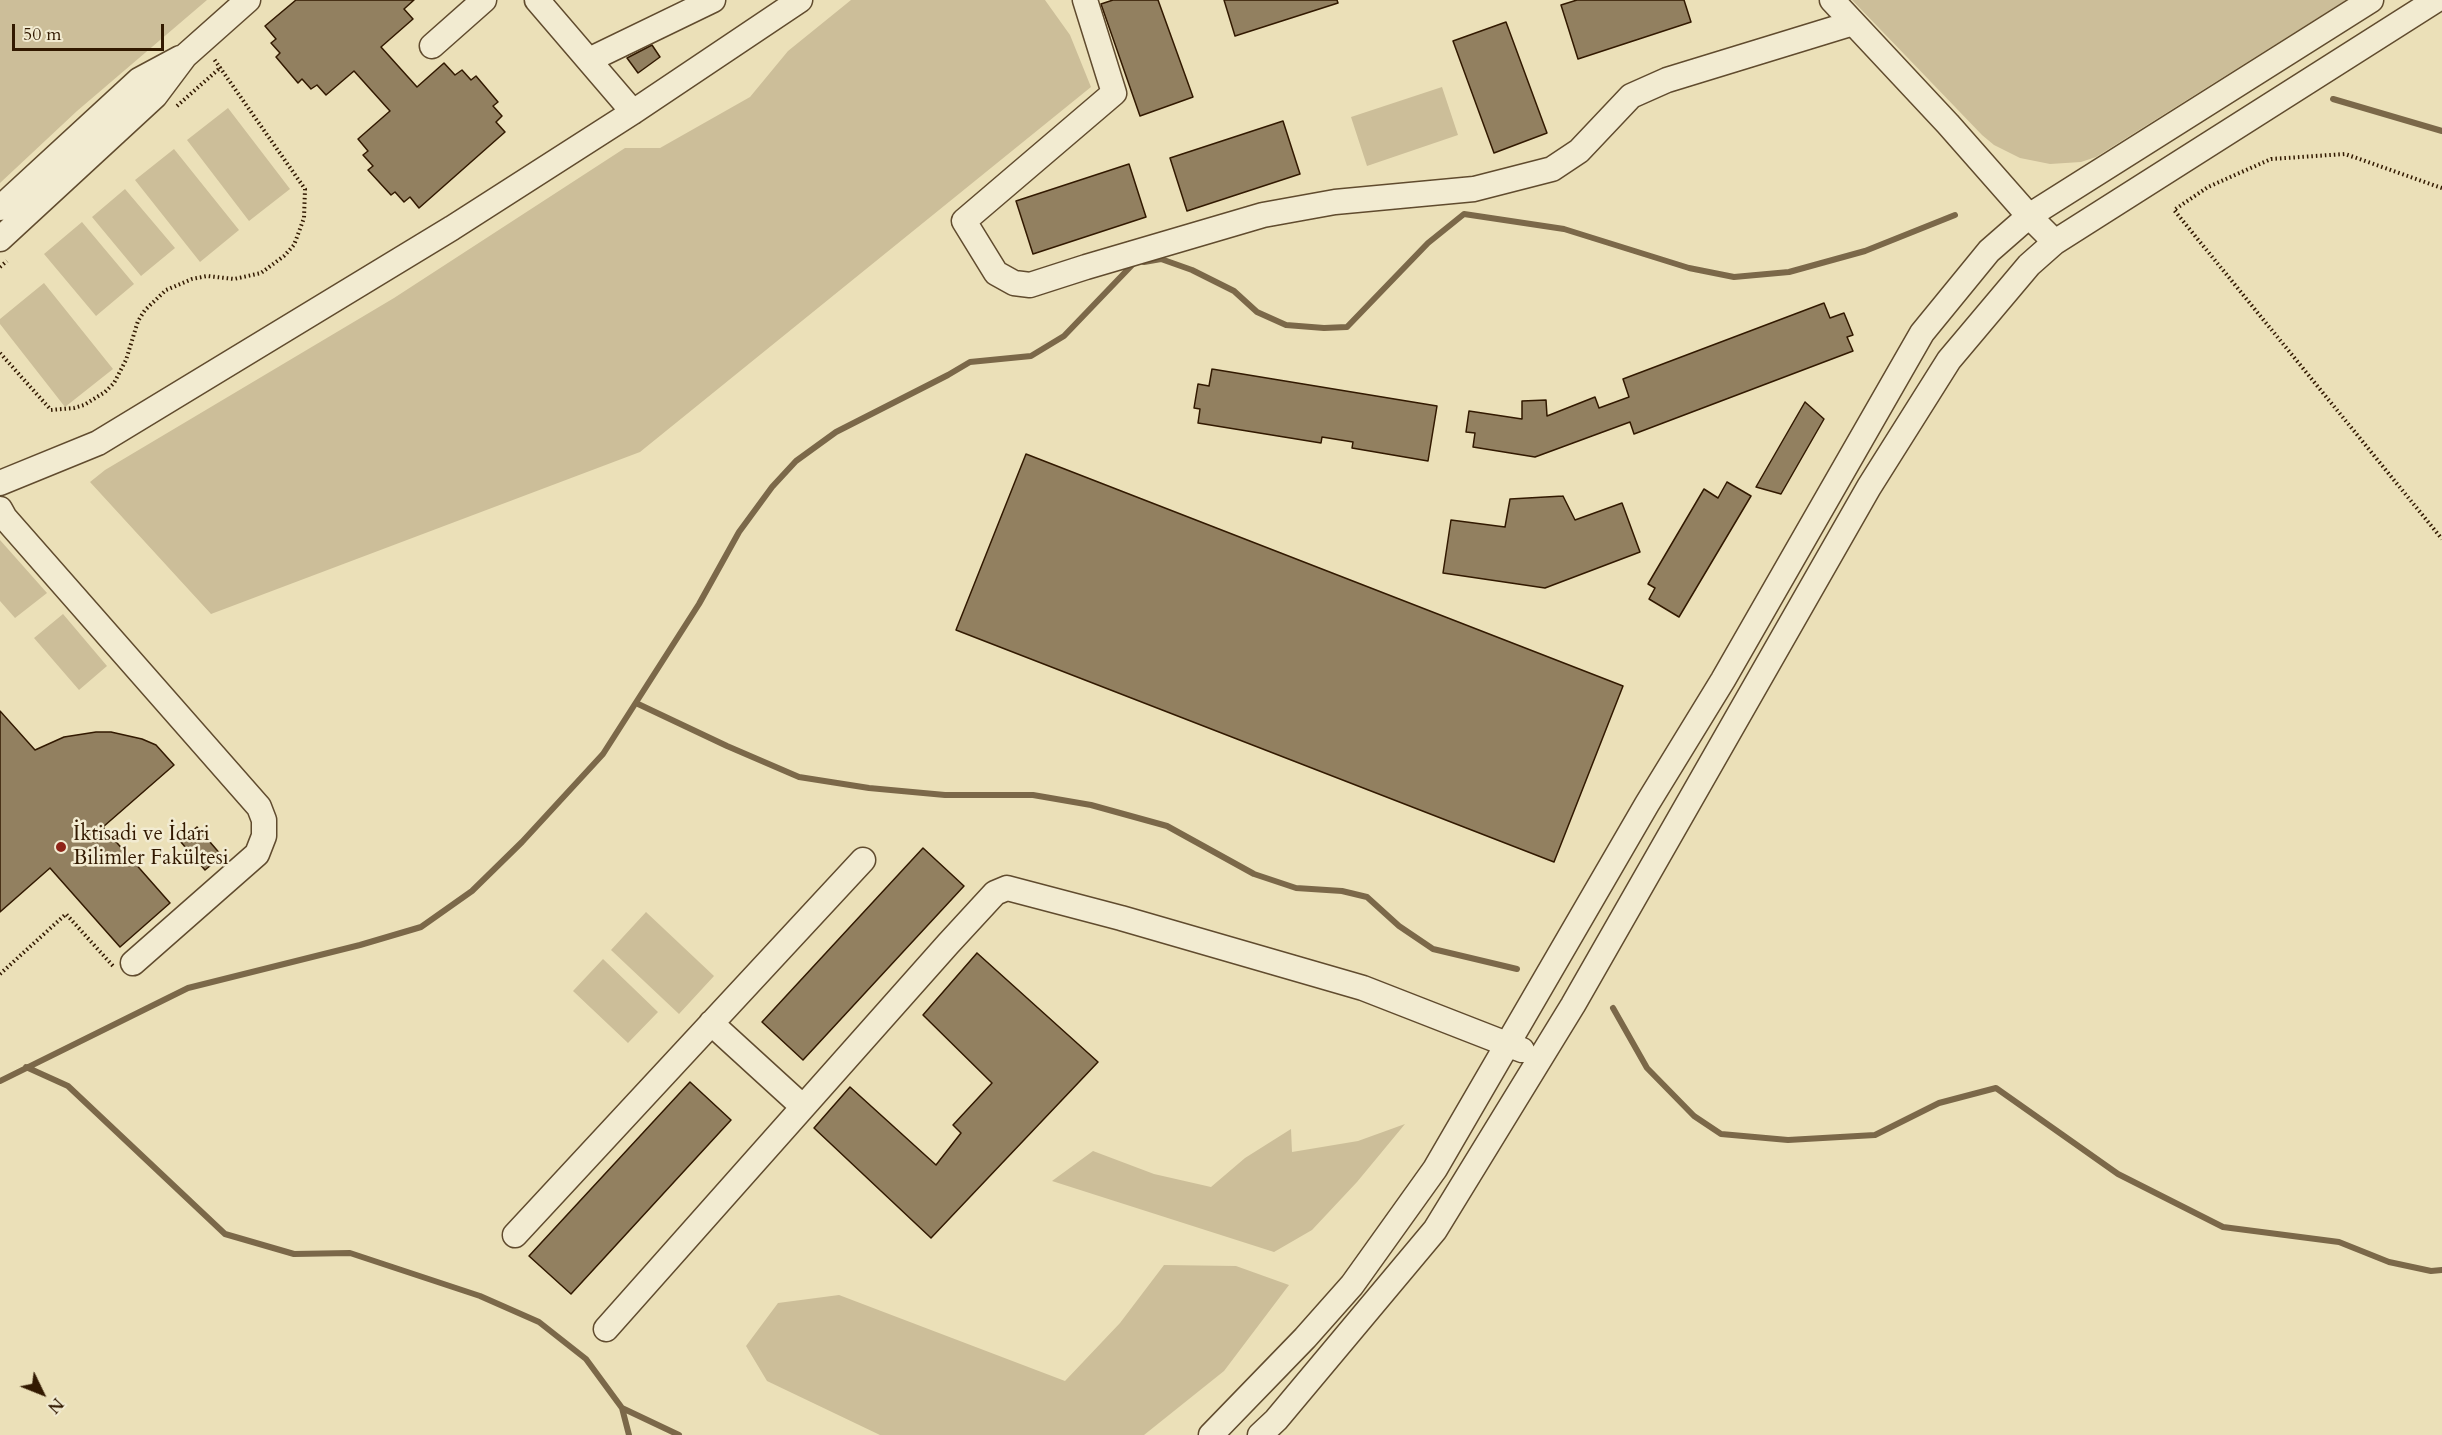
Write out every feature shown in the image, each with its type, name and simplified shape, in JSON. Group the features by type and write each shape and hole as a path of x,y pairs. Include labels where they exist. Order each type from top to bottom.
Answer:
{"street":[{"path":"0,239 155,96 185,56 248,0"},
{"path":"432,46 484,0"},
{"path":"537,0 633,112"},
{"path":"589,60 712,0"},
{"path":"0,483 98,443 452,228 633,112 800,0"},
{"path":"1085,0 1114,93 964,221 996,273 1014,283 1030,285 1263,215 1335,202 1474,189 1552,169 1579,151 1632,96 1667,80 1853,23"},
{"path":"1832,0 2055,242"},
{"path":"1211,1435 1305,1338 1352,1285 1435,1170 1647,804 1724,680 1922,333 1989,251 2029,216 2371,0"},
{"path":"1260,1435 1276,1420 1435,1230 1540,1058 1662,850 1869,487 1949,360 2029,265 2055,242 2436,0"},
{"path":"0,208 140,80 185,56"},
{"path":"1840,476 1869,487"},
{"path":"0,509 12,526 259,807 264,820 264,836 257,854 133,963"},
{"path":"1724,680 1749,695"},
{"path":"515,1235 862,860"},
{"path":"606,1329 995,893 1006,888 1121,918 1363,988 1540,1058"},
{"path":"711,1023 803,1107"}],"path":[{"path":"0,353 51,410 84,405 105,392 114,383 126,360 138,321 166,290 192,279 207,276 234,279 261,273 273,266 294,245 304,218 304,189 221,67"},
{"path":"2442,188 2345,154 2271,159 2208,187 2174,210 2442,539"},
{"path":"0,974 66,914 120,974 133,963"}],"shaded area":[{"path":"0,0 207,0 77,111 0,183"},
{"path":"851,0 1045,0 1070,35 1091,87 640,452 211,614 90,482 105,470 394,298 625,148 660,148 750,97 788,51"},
{"path":"1852,0 2346,0 2096,157 2081,162 2050,164 2020,158 1994,145"},
{"path":"1442,87 1458,135 1367,166 1351,117"},
{"path":"228,108 290,189 249,221 187,140"},
{"path":"174,149 239,230 200,262 135,180"},
{"path":"125,189 175,248 141,276 92,217"},
{"path":"82,222 134,284 96,316 44,254"},
{"path":"44,283 113,369 65,407 0,324 0,319"},
{"path":"0,540 47,593 15,618 0,601"},
{"path":"63,614 107,666 79,690 34,638"},
{"path":"646,912 714,976 679,1014 611,950"},
{"path":"603,959 658,1012 628,1043 573,991"},
{"path":"1405,1124 1357,1182 1312,1230 1274,1252 1052,1181 1093,1151 1154,1174 1211,1187 1245,1158 1291,1129 1292,1152 1358,1141"},
{"path":"1164,1265 1236,1266 1289,1285 1224,1371 1144,1435 880,1435 767,1381 746,1346 778,1303 839,1295 1065,1381 1120,1323"}],"building":[{"path":"296,0 414,0 404,9 413,19 381,47 417,87 444,63 455,75 462,70 471,80 476,76 498,102 493,106 502,116 496,122 505,132 419,208 410,197 404,202 395,192 391,195 368,170 373,166 363,155 368,151 358,139 390,111 354,71 326,95 317,85 311,89 302,79 298,83 276,57 280,53 271,43 276,39 265,26"},
{"path":"1113,0 1158,0 1193,97 1140,116 1101,4"},
{"path":"1224,0 1337,0 1338,3 1235,36"},
{"path":"1577,0 1684,0 1691,22 1578,59 1561,5"},
{"path":"1506,22 1547,133 1494,153 1453,41"},
{"path":"652,45 660,57 638,73 627,58"},
{"path":"1283,121 1300,174 1187,211 1170,158"},
{"path":"1129,164 1146,217 1033,254 1016,201"},
{"path":"1824,303 1830,318 1844,313 1853,335 1847,337 1853,351 1634,434 1630,422 1535,457 1473,447 1475,433 1466,432 1469,411 1522,419 1522,401 1546,400 1547,416 1595,397 1599,408 1629,397 1623,379"},
{"path":"1212,369 1437,406 1428,461 1352,448 1353,442 1322,437 1321,443 1198,423 1200,409 1194,408 1198,384 1209,386"},
{"path":"1805,402 1824,419 1781,494 1756,487"},
{"path":"1026,454 1623,686 1554,862 956,630"},
{"path":"1727,482 1751,496 1679,617 1649,599 1655,588 1648,584 1704,489 1718,498"},
{"path":"1563,496 1575,520 1622,503 1640,552 1545,588 1443,573 1451,520 1505,527 1510,499"},
{"name":"İktisadi ve İdari Bilimler Fakültesi","path":"0,711 35,750 64,737 111,732 142,739 156,745 174,765 103,827 170,903 120,947 50,868 0,912"},
{"path":"197,827 222,856 205,870 180,841"},
{"path":"923,848 964,886 803,1060 762,1022"},
{"path":"977,953 1098,1062 931,1238 814,1128 850,1087 936,1165 961,1133 953,1125 992,1083 923,1015"},
{"path":"690,1082 731,1120 571,1294 529,1256"}],"waterway":[{"path":"2333,99 2442,131"},
{"path":"1144,262 1161,259 1192,270 1234,291 1257,312 1286,325 1347,327 1428,243 1464,214 1564,229 1689,268 1734,277 1789,272 1865,251 1955,215"},
{"path":"0,1081 188,988 360,945 421,927 472,891 522,842 603,754 699,604 739,532 772,487 796,461 836,432 970,362 1031,356 1064,336 1134,263"},
{"path":"636,703 799,777 869,788 945,795 1033,795 1091,805 1167,826 1254,874 1296,888 1342,891 1367,897 1399,926 1433,949 1517,969"},
{"path":"1613,1008 1647,1068 1694,1116 1721,1134 1788,1140 1875,1135 1939,1103 1996,1088 2118,1174 2223,1227 2339,1242 2389,1262 2431,1271 2442,1270"},
{"path":"26,1067 68,1086 225,1234 294,1254 350,1253 480,1296 539,1322 586,1359 622,1408 679,1435"},
{"path":"622,1408 629,1435"}],"place":[{"name":"İktisadi ve İdari Bilimler Fakültesi","path":"61,847"}]}
